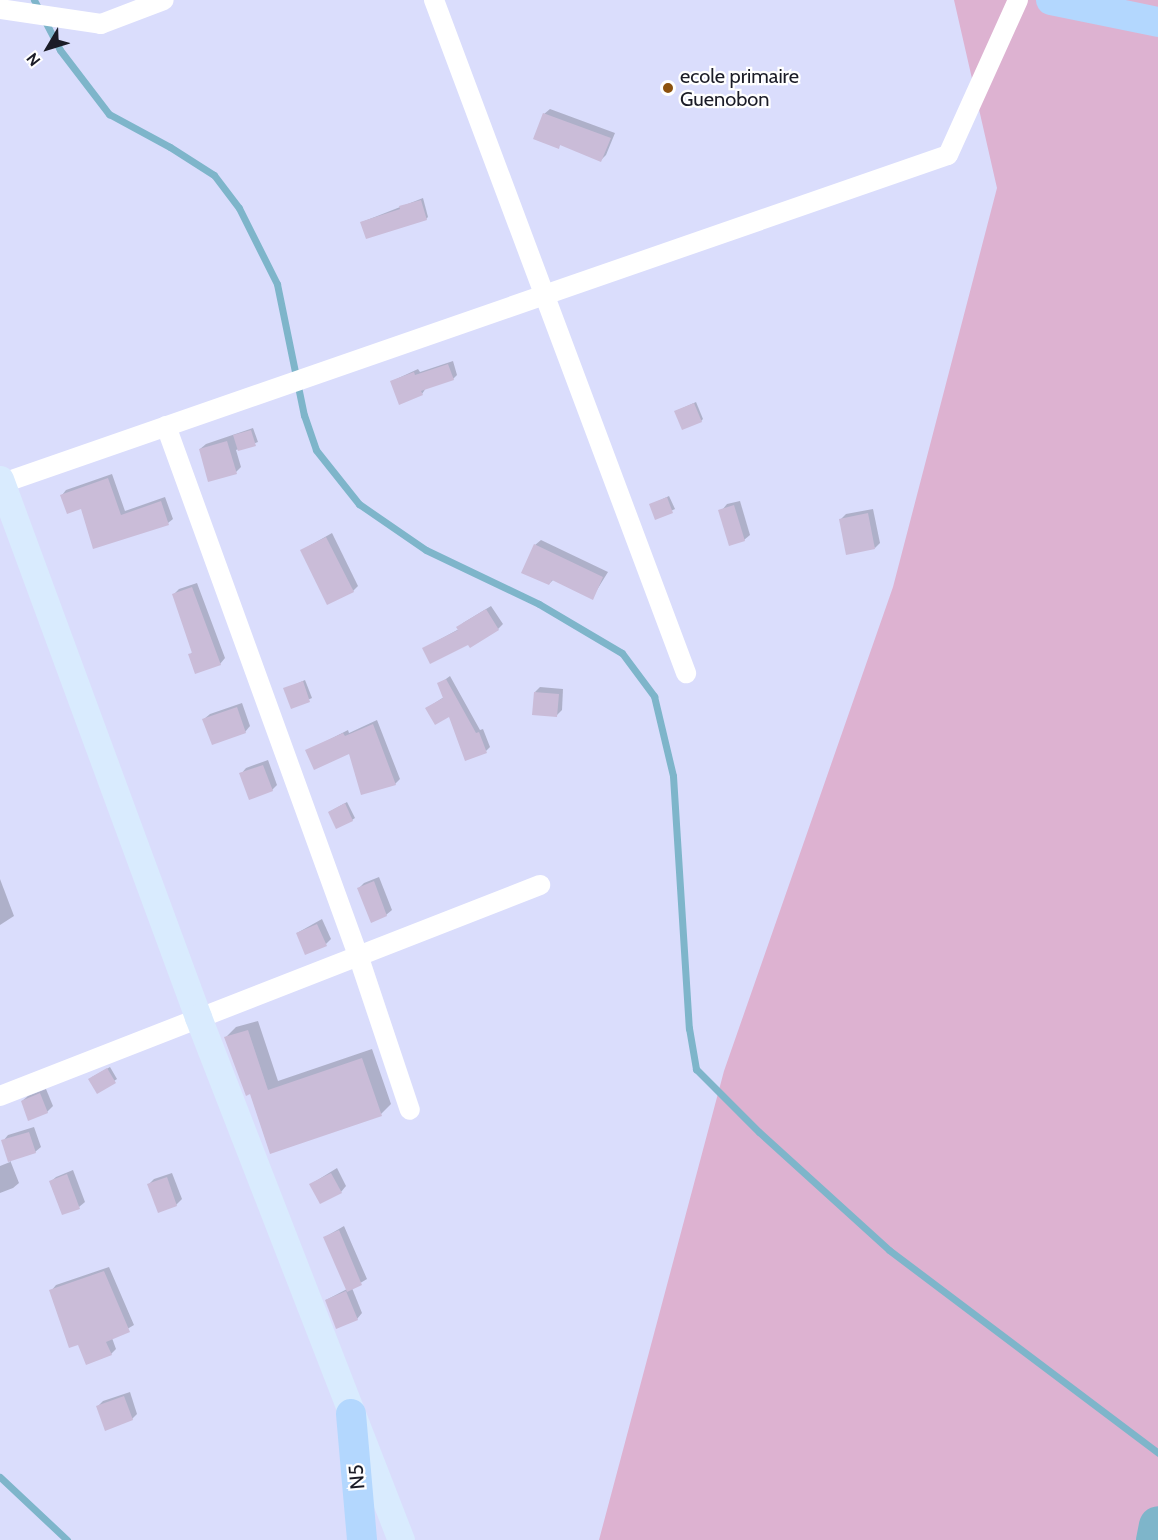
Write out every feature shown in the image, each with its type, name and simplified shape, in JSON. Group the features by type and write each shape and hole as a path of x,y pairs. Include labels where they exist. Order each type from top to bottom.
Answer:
{"main road":[{"path":"1051,0 1158,22"},
{"path":"1,482 198,1017 401,1540"},
{"name":"N5","path":"351,1414 363,1540"}],"street":[{"path":"0,9 102,24 164,0"},
{"path":"434,0 686,673"},
{"path":"1,482 948,155 1018,0"},
{"path":"166,426 359,958 410,1110"},
{"path":"0,1096 198,1017 359,958 540,885"}],"shaded area":[{"path":"954,0 1158,0 1158,1540 599,1540 724,1071 893,587 997,188"}],"building":[{"path":"543,113 611,138 601,162 560,145 559,149 533,139"},
{"path":"421,200 427,220 366,239 360,222 400,209 399,206"},
{"path":"448,364 454,380 421,391 423,395 399,405 390,381 414,372 415,375"},
{"path":"694,403 702,422 682,430 674,411"},
{"path":"251,430 256,446 238,451 233,435"},
{"path":"227,441 237,474 208,482 199,449"},
{"path":"108,478 121,515 161,501 169,525 93,549 81,509 67,514 60,495"},
{"path":"667,497 673,513 655,520 649,504"},
{"path":"734,505 745,541 729,546 718,510"},
{"path":"868,513 875,549 846,555 839,519"},
{"path":"326,537 354,592 327,605 300,550"},
{"path":"534,544 603,577 593,600 552,580 549,585 521,573"},
{"path":"192,587 221,665 195,674 188,654 192,653 172,594"},
{"path":"486,609 499,630 470,648 468,645 430,664 422,648 458,630 456,627"},
{"path":"446,679 476,733 479,732 487,753 465,761 449,717 435,725 425,708 443,698 437,683"},
{"path":"303,681 310,702 291,709 283,688"},
{"path":"534,692 559,694 557,717 532,715"},
{"path":"237,707 246,733 212,745 202,719"},
{"path":"373,724 396,785 361,795 349,754 314,770 305,750 343,733 345,736"},
{"path":"263,765 273,791 249,800 239,773"},
{"path":"345,803 353,821 336,829 328,812"},
{"path":"374,881 387,916 371,923 357,888"},
{"path":"317,924 327,946 305,955 296,933"},
{"path":"248,1030 268,1090 362,1058 382,1116 270,1154 250,1094 246,1096 224,1037"},
{"path":"107,1068 116,1083 97,1094 88,1079"},
{"path":"40,1093 48,1113 28,1121 21,1101"},
{"path":"29,1132 36,1153 8,1162 1,1140"},
{"path":"331,1173 342,1193 320,1204 309,1184"},
{"path":"67,1174 80,1209 62,1215 49,1181"},
{"path":"167,1177 177,1206 158,1213 147,1184"},
{"path":"339,1230 362,1285 347,1292 323,1237"},
{"path":"104,1271 130,1332 106,1342 112,1355 86,1365 78,1345 69,1348 49,1290"},
{"path":"346,1291 358,1320 336,1329 325,1300"},
{"path":"124,1396 133,1420 105,1431 96,1406"}],"waterway":[{"path":"34,0 60,50 109,114 170,147 214,175 239,208 277,284 304,415 316,450 359,504 426,550 539,604 622,653 654,696 673,776 689,1028 696,1069 759,1132 889,1250 1158,1453"},
{"path":"0,1477 67,1540"},
{"path":"1155,1540 1158,1525"}],"place":[{"name":"ecole primaire Guenobon","path":"668,88"}]}
